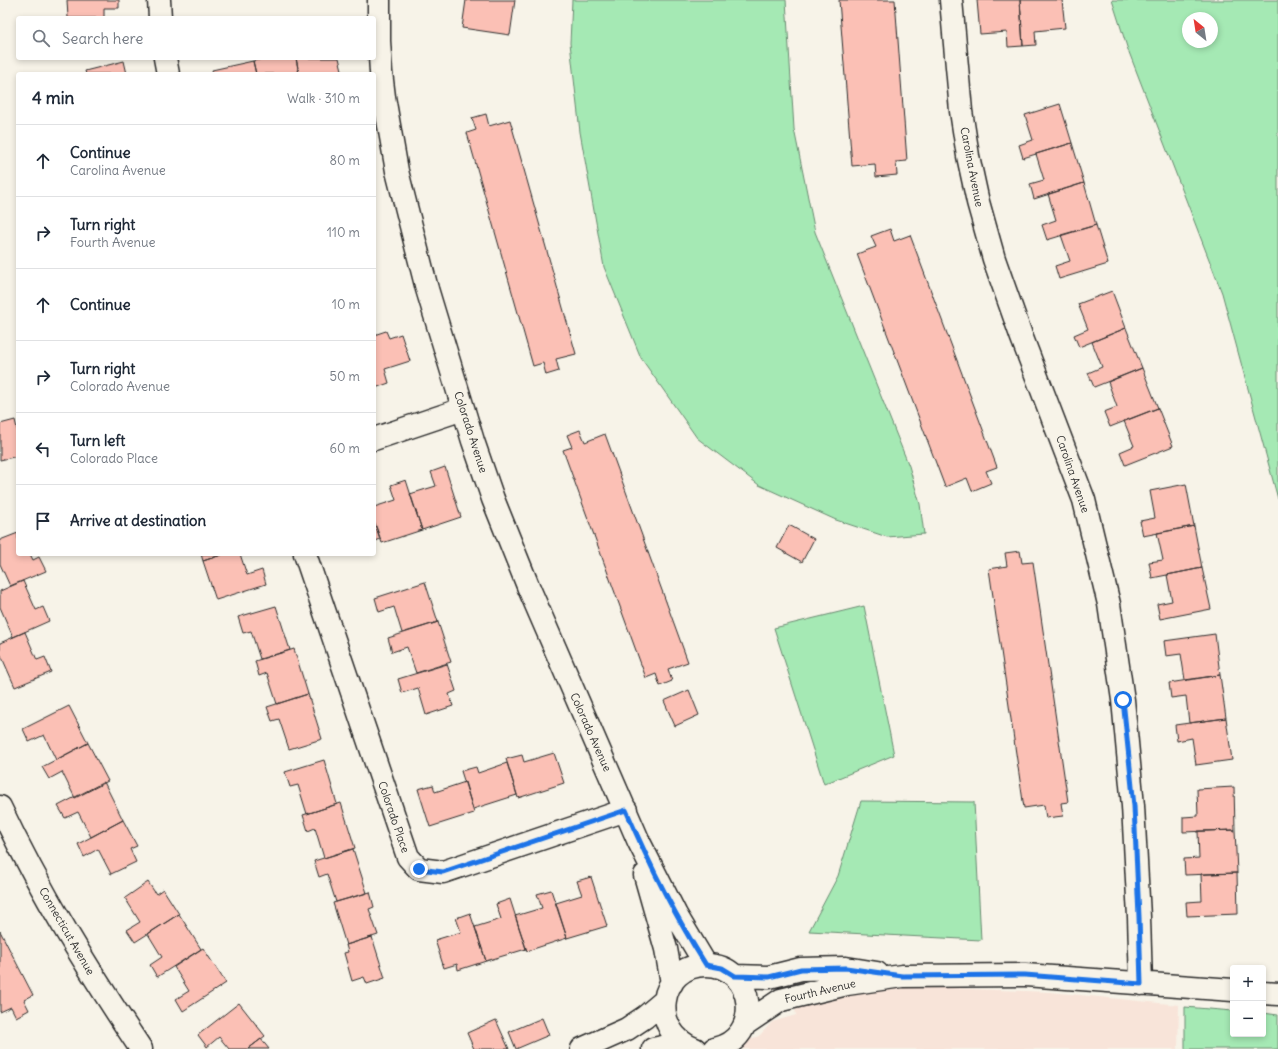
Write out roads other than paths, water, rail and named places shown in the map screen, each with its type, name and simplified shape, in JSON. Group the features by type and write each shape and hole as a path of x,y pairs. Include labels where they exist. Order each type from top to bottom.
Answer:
{"street":[{"path":"159,0 160,16"},
{"name":"Colorado Avenue","path":"379,0 382,135 397,171 426,289 463,409 493,499 528,586 639,842 676,915 706,965"},
{"name":"Carolina Avenue","path":"951,0 961,111 968,156 978,202 994,259 1084,500 1108,604 1123,700 1134,806 1141,984"},
{"path":"165,60 168,72"},
{"path":"376,438 463,409"},
{"name":"Colorado Place","path":"306,556 408,857 419,869 443,872 626,810"},
{"name":"Connecticut Avenue","path":"0,807 16,842 56,915 96,981 141,1049"},
{"name":"Colorado Avenue","path":"639,842 647,882 669,962 668,992 664,1013 667,1025 673,1035 689,1046"},
{"path":"582,1049 627,1029 645,1017 668,992 681,973 693,967 706,965 722,968 735,976 743,986 748,998 749,1011 746,1024 734,1040 721,1048 714,1049"},
{"name":"Fourth Avenue","path":"735,976 769,977 801,969 846,968 902,976"},
{"name":"Fourth Avenue","path":"746,1024 781,1000 846,984 902,976 1025,975 1230,990"},
{"path":"1266,993 1278,994"},
{"path":"653,1049 689,1046"}]}
